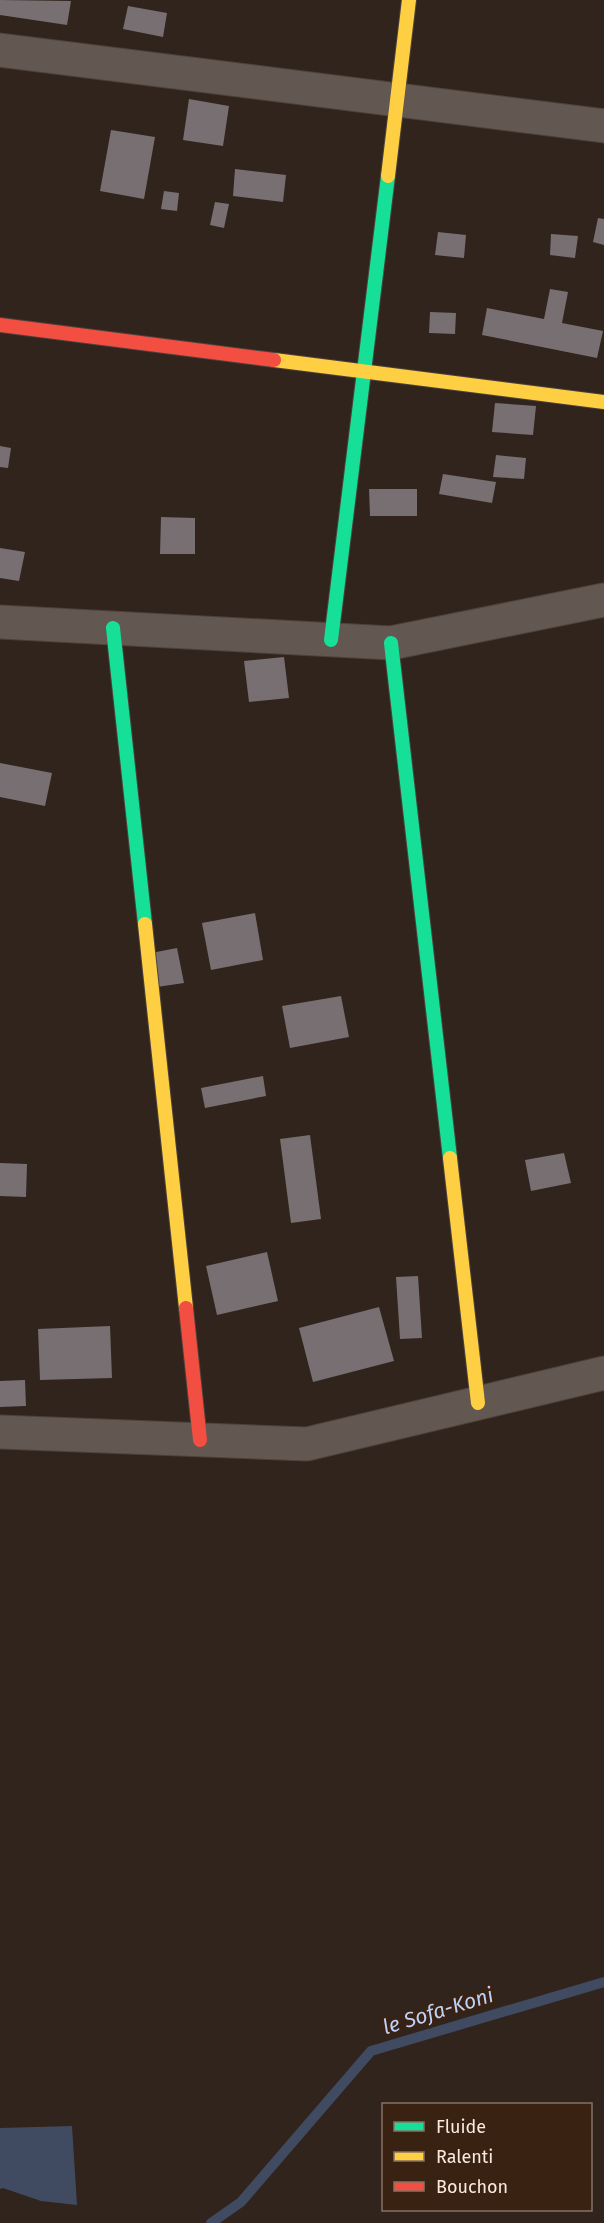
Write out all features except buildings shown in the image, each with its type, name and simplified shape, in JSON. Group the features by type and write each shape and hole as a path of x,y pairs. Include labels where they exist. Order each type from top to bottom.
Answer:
{"street":[{"path":"331,640 410,0"},
{"path":"0,50 604,126"},
{"path":"0,325 604,402"},
{"path":"0,622 390,643 604,600"},
{"path":"113,628 200,1440"},
{"path":"390,643 478,1403"},
{"path":"0,1432 307,1444 604,1372"}],"water":[{"path":"72,2126 77,2205 41,2201 3,2188 0,2189 0,2128"}],"waterway":[{"name":"le Sofa-Koni","path":"211,2223 241,2202 371,2051 604,1982"}],"traffic: fast":[{"path":"331,640 388,176"},
{"path":"113,628 145,924"},
{"path":"391,643 450,1158"}],"traffic: slow":[{"path":"388,176 409,0"},
{"path":"274,360 604,402"},
{"path":"145,924 186,1308"},
{"path":"450,1158 478,1403"}],"traffic: jam":[{"path":"0,325 274,360"},
{"path":"186,1308 200,1440"}]}
